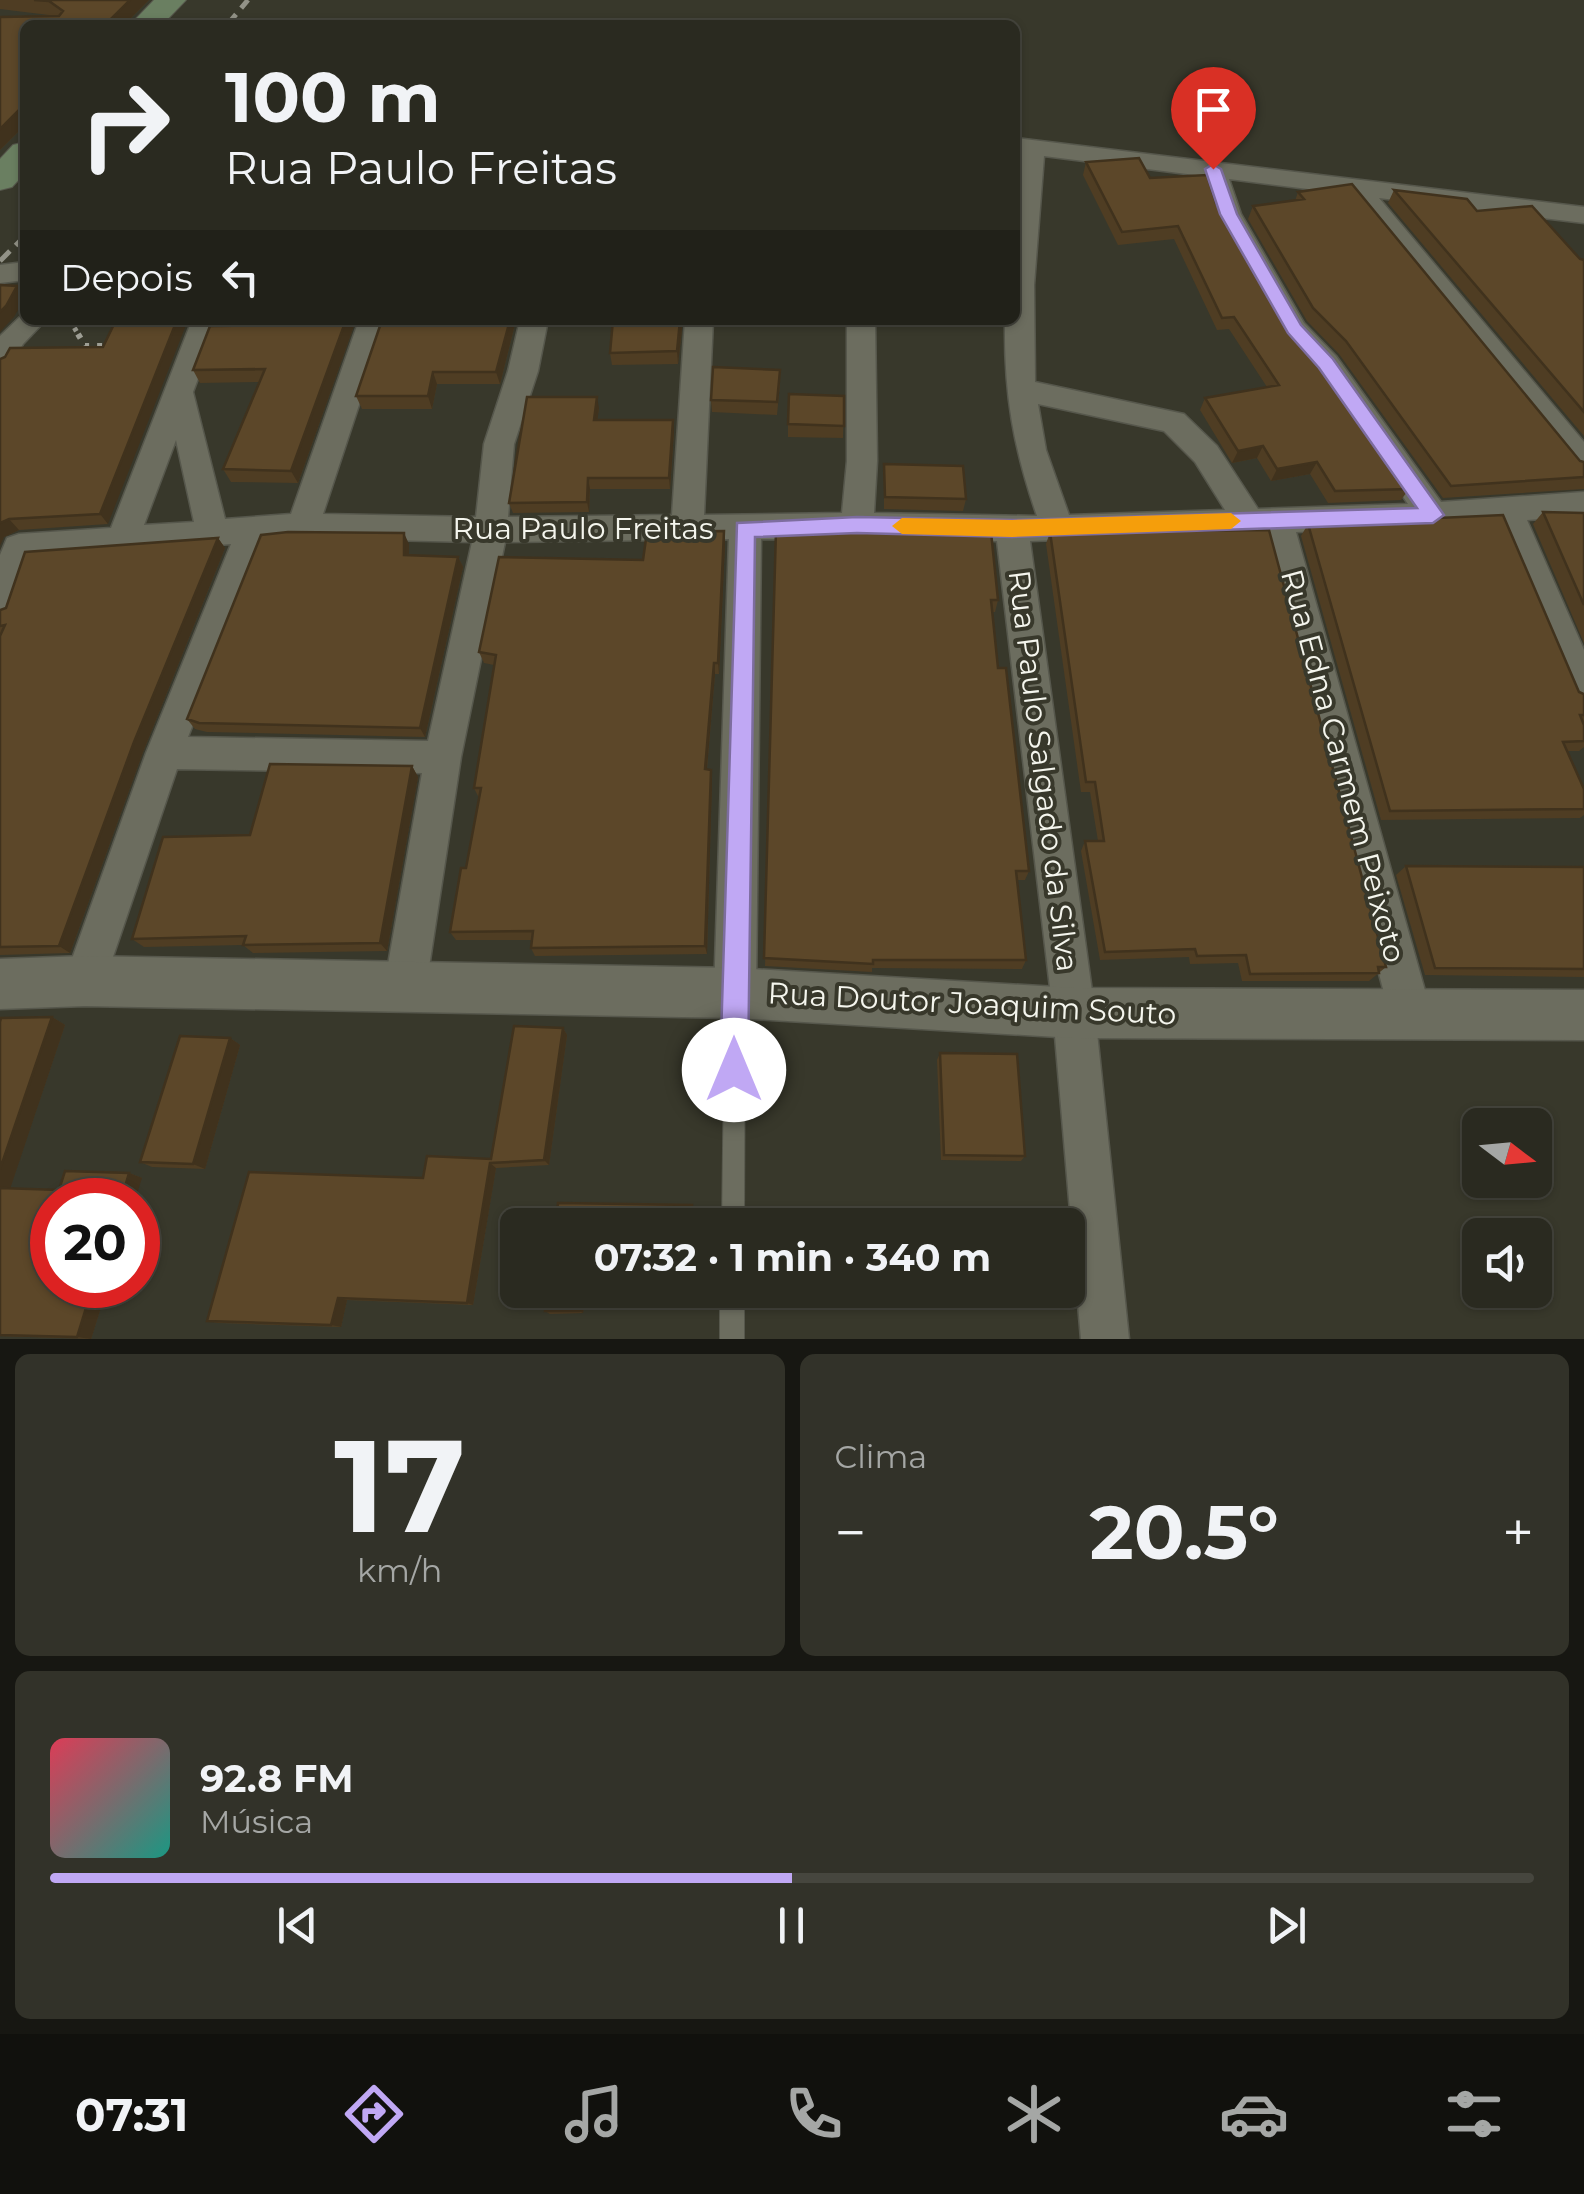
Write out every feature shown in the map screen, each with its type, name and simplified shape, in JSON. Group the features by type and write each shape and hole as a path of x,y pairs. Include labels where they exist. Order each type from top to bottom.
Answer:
{"main road":[{"path":"150,20 171,0"}],"street":[{"path":"1057,527 1025,427 1020,274 1024,146 1584,215"},
{"path":"1213,169 1228,214 1294,329 1326,363 1433,515"},
{"path":"1356,187 1584,463"},
{"path":"1533,208 1558,236"},
{"path":"0,360 13,338 27,325"},
{"path":"122,538 204,325"},
{"path":"303,526 371,325"},
{"path":"405,987 443,757 491,530 500,444 533,325"},
{"path":"686,529 698,325"},
{"path":"857,525 862,461 861,325"},
{"name":"Rua Edna Carmem Peixoto","path":"1022,390 1173,422 1186,431 1262,520 1410,1012"},
{"path":"180,394 212,531"},
{"name":"Rua Paulo Freitas","path":"9,541 303,526 491,530 857,525 1057,527 1433,515 1584,504"},
{"path":"1507,511 1584,690"},
{"path":"85,981 164,752 254,528"},
{"name":"Rua Paulo Salgado da Silva","path":"1012,528 1074,1013 1105,1339"},
{"path":"735,993 745,529"},
{"path":"0,607 9,541"},
{"path":"164,752 443,757"},
{"name":"Rua Doutor Joaquim Souto","path":"0,984 85,981 735,993 1074,1013 1584,1015"}],"lane":[{"path":"733,1208 735,993"},
{"path":"732,1308 732,1339"}],"path":[{"path":"73,325 85,346 120,346"}],"building":[{"path":"34,0 130,0 110,20 20,20 20,109 0,129 0,17 59,16 63,11 49,1"},
{"path":"1139,158 1150,178 1207,175 1216,203 1286,325 1319,360 1409,489 1335,491 1317,462 1277,469 1263,446 1238,451 1205,398 1279,385 1234,317 1222,318 1178,226 1122,232 1086,162"},
{"path":"1352,184 1584,462 1584,477 1451,486 1346,341 1313,308 1253,206 1304,199 1298,192"},
{"path":"1394,190 1467,199 1477,211 1532,206 1584,260 1584,412"},
{"path":"0,285 17,286 0,312"},
{"path":"114,325 175,325 100,514 9,519 0,523 0,359 10,348 103,347"},
{"path":"344,325 291,471 223,469 265,369 193,370 210,326"},
{"path":"380,325 509,325 496,372 433,372 428,396 356,396"},
{"path":"613,325 680,325 677,351 610,353"},
{"path":"713,367 780,370 777,402 711,400"},
{"path":"789,394 844,396 844,426 788,424"},
{"path":"527,397 597,397 594,420 673,420 669,478 588,478 587,502 509,503"},
{"path":"884,464 963,466 966,499 885,497"},
{"path":"1543,512 1584,513 1584,605"},
{"path":"1503,515 1579,692 1584,694 1584,715 1580,715 1584,741 1563,742 1584,789 1584,809 1390,811 1308,524"},
{"path":"776,530 991,532 998,600 991,600 998,668 1006,668 1029,871 1016,871 1026,960 873,960 873,964 764,958"},
{"path":"1269,530 1386,967 1378,967 1379,973 1250,974 1246,955 1197,956 1195,949 1105,952 1085,841 1104,841 1095,782 1086,782 1050,532"},
{"path":"724,531 718,663 714,663 705,769 711,770 705,946 531,948 533,931 450,932 481,788 474,788 496,655 479,652 499,557 643,560 647,532"},
{"path":"404,533 404,555 458,557 420,728 199,723 187,719 261,535"},
{"path":"218,538 134,742 59,946 0,947 0,636 5,625 0,626 0,610 6,608 25,552"},
{"path":"270,764 412,766 380,943 243,945 246,936 132,939 163,837 250,835"},
{"path":"1406,866 1584,867 1584,969 1435,968"},
{"path":"52,1017 0,1169 1,1018"},
{"path":"514,1026 563,1028 544,1160 490,1163 467,1303 338,1298 331,1325 207,1321 249,1172 423,1178 427,1156 491,1159"},
{"path":"180,1036 230,1038 193,1164 140,1162"},
{"path":"940,1053 1017,1054 1025,1156 944,1155"},
{"path":"65,1171 129,1173 128,1178 63,1178"},
{"path":"0,1188 30,1189 30,1308 86,1308 77,1337 0,1335"},
{"path":"558,1203 692,1205 692,1208 557,1208"},
{"path":"545,1308 579,1308 579,1311 545,1311"}],"railway":[{"path":"231,20 248,0"},
{"path":"0,261 20,241"}],"slow traffic":[{"path":"902,526 1012,528 1231,521"}],"route":[{"path":"734,1070 745,529 857,525 1012,528 1433,515 1326,363 1294,329 1228,214 1213,169"}]}
